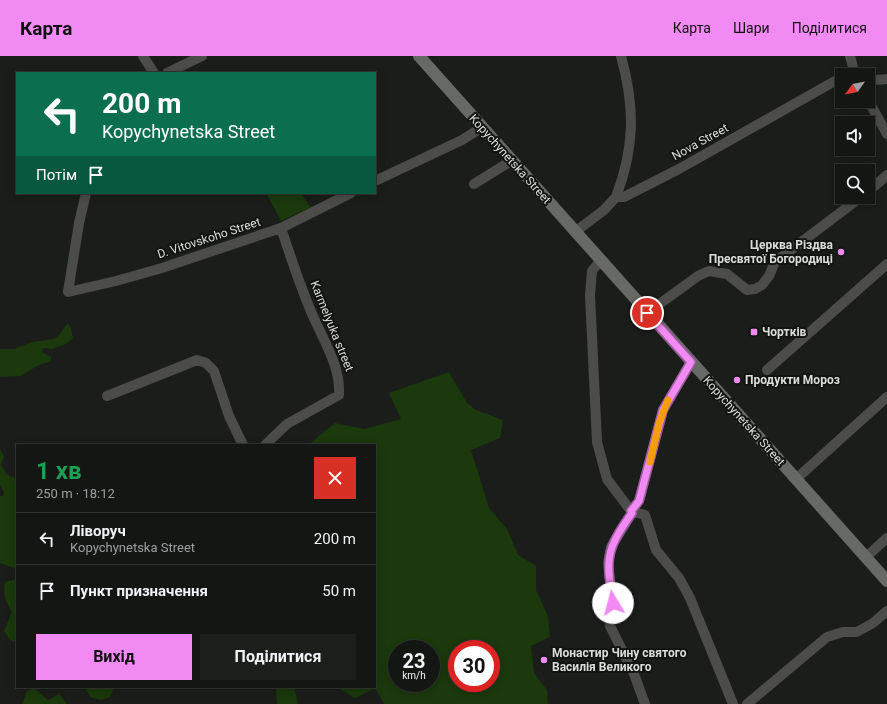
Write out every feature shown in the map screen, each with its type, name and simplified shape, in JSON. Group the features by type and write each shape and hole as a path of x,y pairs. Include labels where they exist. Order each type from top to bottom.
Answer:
{"main road":[{"name":"Kopychynetska Street","path":"420,56 481,128 887,581"}],"street":[{"path":"143,56 153,72"},
{"path":"169,72 202,56"},
{"path":"616,197 627,167 632,124 628,84 622,56"},
{"path":"850,56 853,68"},
{"path":"875,80 887,79"},
{"name":"Nova Street","path":"575,232 604,210 616,197 624,197 679,168 835,81"},
{"path":"872,108 887,134"},
{"path":"376,181 462,140 481,128"},
{"path":"474,184 511,160"},
{"path":"875,186 887,175"},
{"name":"D. Vitovskoho Street","path":"86,194 79,223 68,292 116,281 154,270 281,228 349,194"},
{"path":"647,313 698,276 709,271 727,274 747,290 759,288 767,280 775,262 852,204"},
{"name":"Karmelyuka street","path":"267,444 287,424 339,395 340,382 310,309 281,228"},
{"path":"600,261 592,272 590,295 597,442 606,479 631,511 645,516 656,550 679,578 720,670 733,704"},
{"path":"767,370 887,264"},
{"path":"107,396 197,360 206,363 214,371 230,416 243,444"},
{"path":"645,704 634,674 610,626 613,603 608,563 611,547 632,513 631,511 639,501 663,410 691,362"},
{"path":"796,479 887,397"},
{"path":"866,557 887,538"},
{"path":"747,704 827,637 843,632 857,632 873,623 887,612"}],"green space":[{"path":"267,194 301,194 311,207 281,221"},
{"path":"68,323 73,338 66,344 52,349 43,348 42,352 51,357 51,361 37,366 21,376 0,377 0,349 14,349 32,342 54,339"},
{"path":"449,372 467,403 476,410 503,420 500,438 471,450 489,508 507,529 518,555 536,566 536,590 548,616 550,637 531,646 534,673 547,690 548,704 384,704 375,688 376,444 309,444 335,423 364,429 401,419 389,393"},
{"path":"0,449 4,456 1,465 6,474 16,479 16,569 0,563 0,496 3,496 4,492 0,485"},
{"path":"16,579 16,642 10,640 4,631 12,612 8,605 4,591 5,582"},
{"path":"34,688 48,700 59,694 67,704 22,704 27,691"},
{"path":"86,688 114,688 110,697 101,700 90,697"},
{"path":"276,688 294,688 298,704 277,704"},
{"path":"339,688 375,688 355,698"}],"slow traffic":[{"path":"650,462 659,423 668,400"}],"place":[{"name":"Церква Різдва Пресвятої Богородиці","path":"841,252"},
{"name":"Чортків","path":"754,332"},
{"name":"Продукти Мороз","path":"737,380"},
{"name":"Монастир Чину святого Василія Великого","path":"544,660"}],"route":[{"path":"613,603 608,563 611,547 632,513 631,511 639,501 663,410 691,362 647,313"}]}
